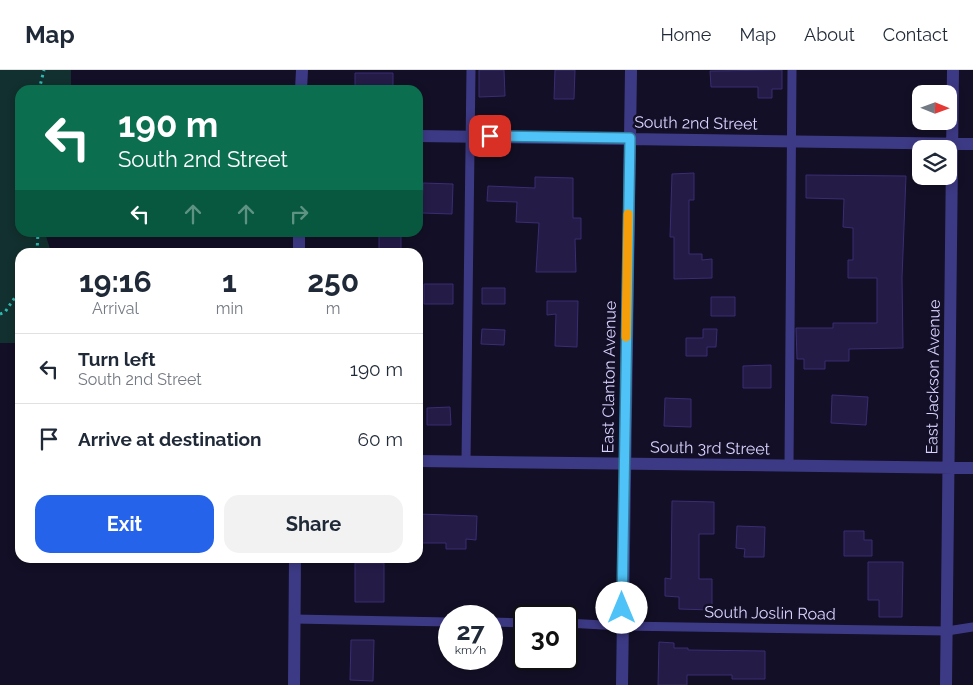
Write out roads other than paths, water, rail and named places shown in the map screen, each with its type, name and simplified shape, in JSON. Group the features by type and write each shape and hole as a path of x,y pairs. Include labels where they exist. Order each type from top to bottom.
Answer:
{"street":[{"path":"301,85 302,70"},
{"name":"East Clanton Avenue","path":"622,685 631,70"},
{"name":"East Jackson Avenue","path":"952,140 953,70"},
{"name":"South 2nd Street","path":"423,136 912,142"},
{"name":"South 2nd Street","path":"957,143 973,144"},
{"name":"East Jackson Avenue","path":"946,685 951,185"},
{"name":"South 3rd Street","path":"423,460 973,468"},
{"path":"294,685 295,563"}],"lane":[{"path":"466,461 471,70"},
{"path":"789,465 792,70"},
{"path":"294,619 438,622"},
{"name":"South Joslin Road","path":"578,624 622,626 947,630 973,627"}]}
